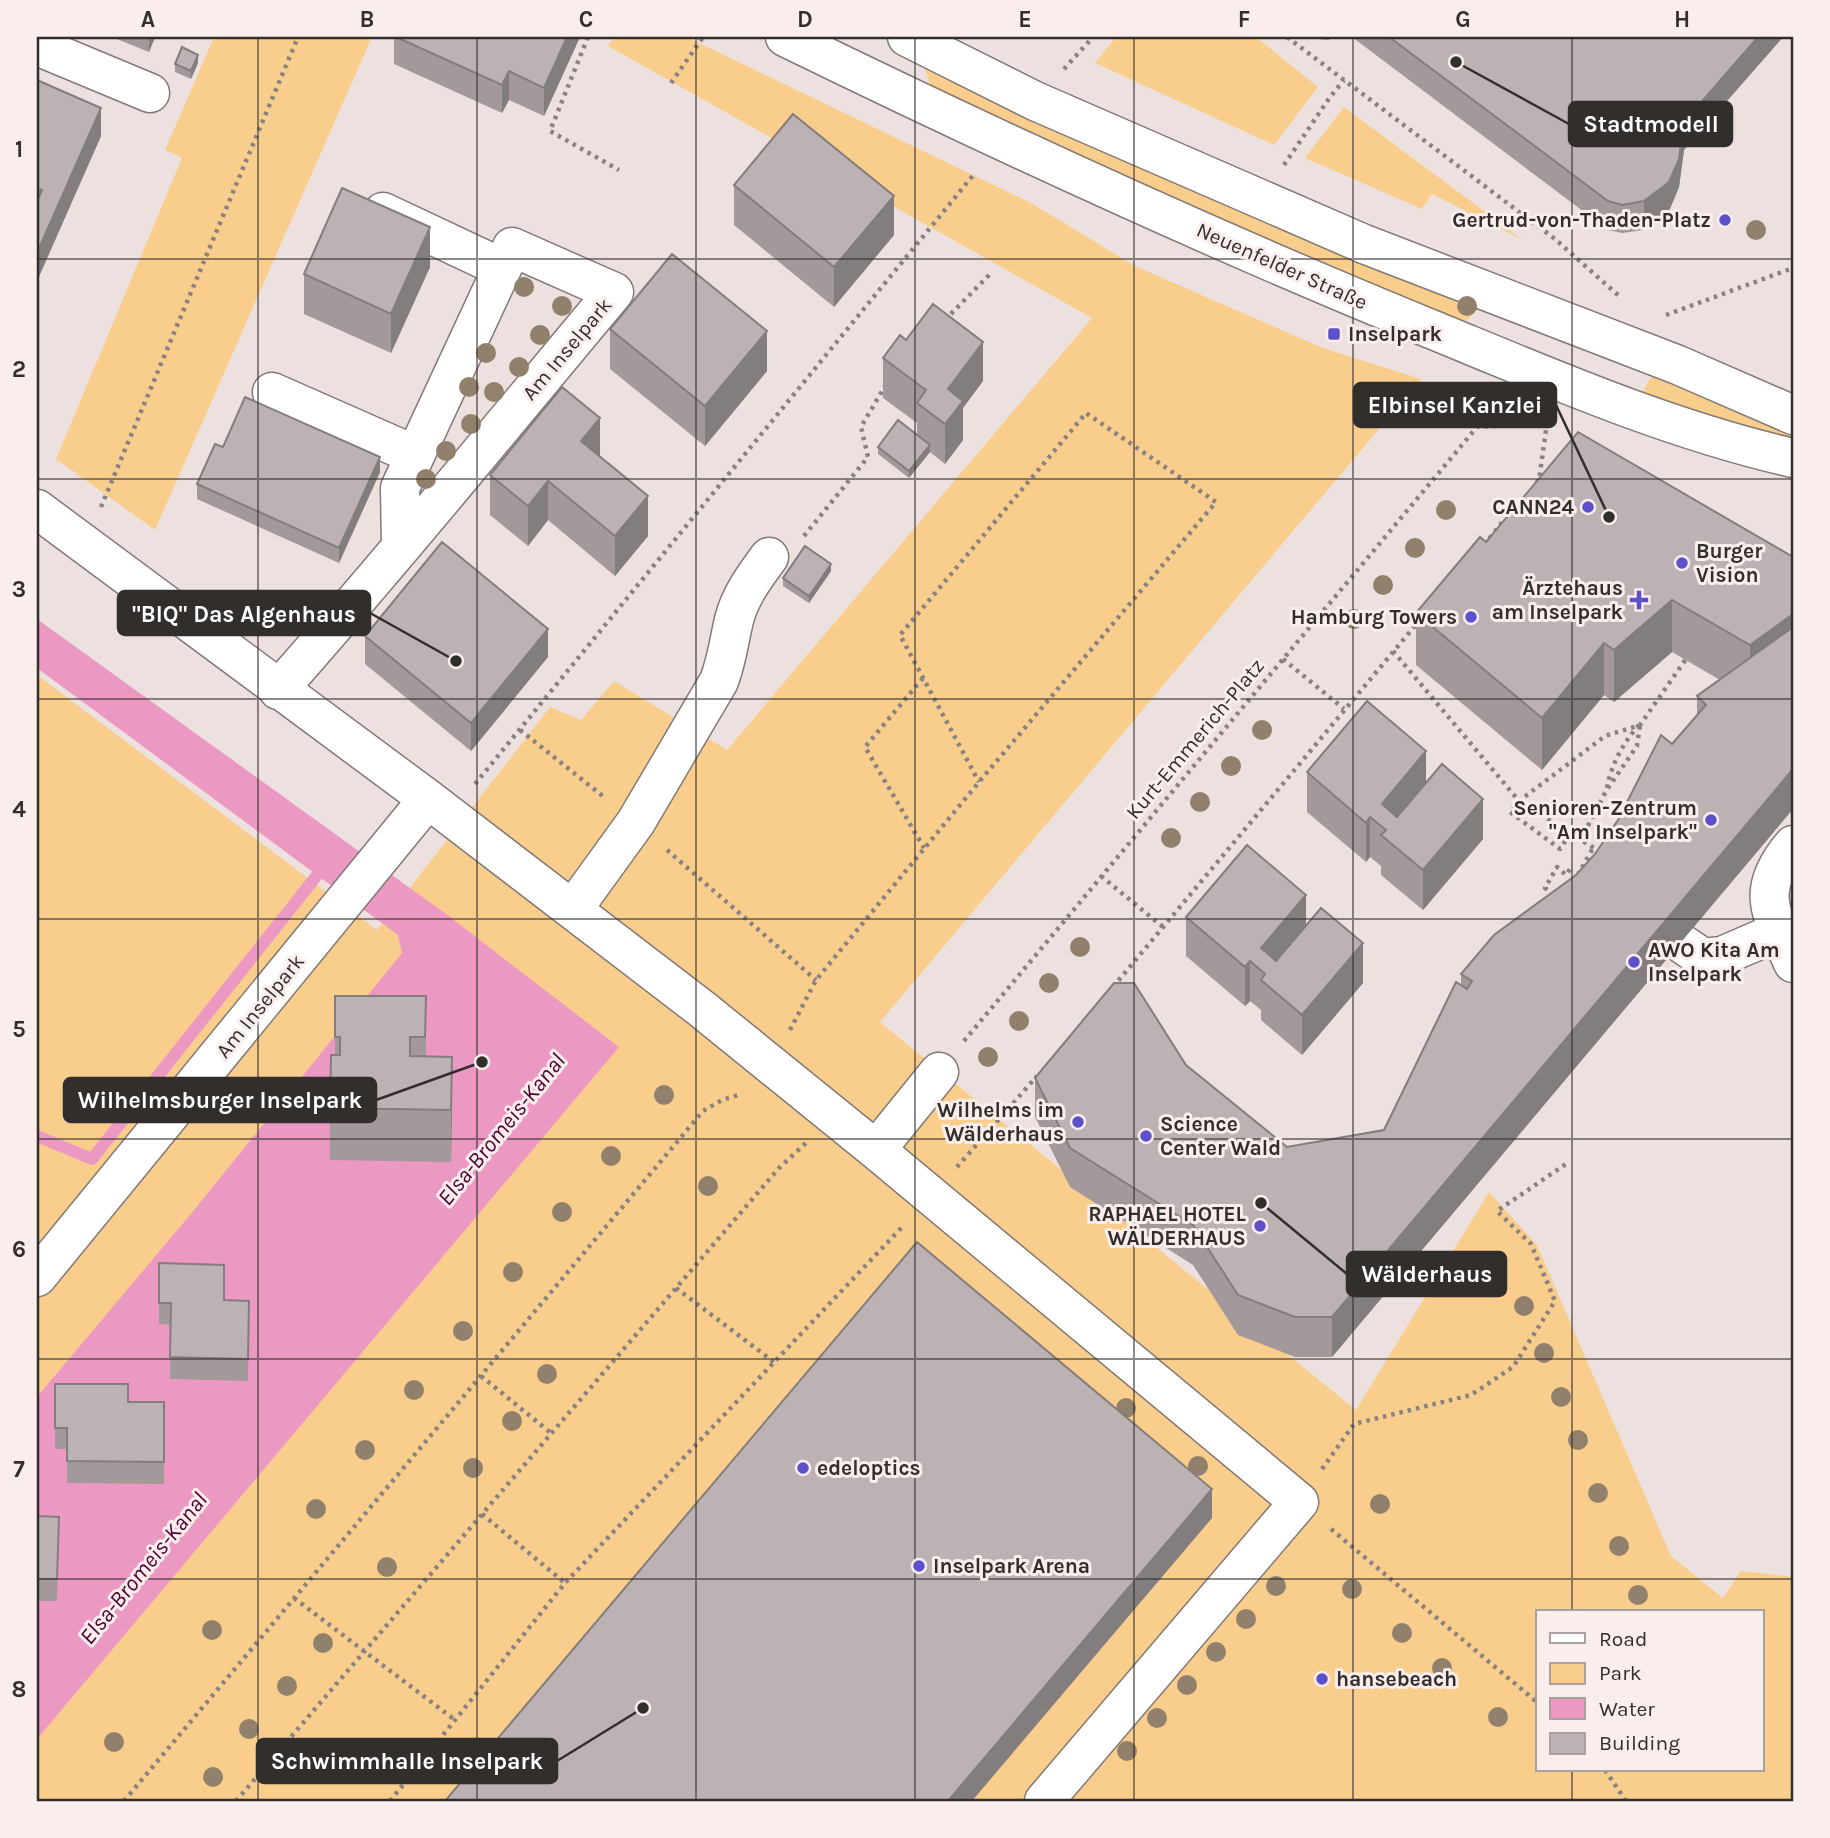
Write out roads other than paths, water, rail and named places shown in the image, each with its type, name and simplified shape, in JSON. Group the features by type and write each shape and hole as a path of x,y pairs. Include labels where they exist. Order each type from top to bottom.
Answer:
{"street":[{"name":"Neuenfelder Straße","path":"785,37 1001,142 1357,299 1637,411 1748,447 1793,458"},
{"path":"907,37 1035,101 1364,244 1678,365 1793,415"},
{"path":"37,46 150,93"},
{"path":"352,197 502,268"},
{"name":"Am Inselpark","path":"278,690 401,547 614,292 512,247 400,488 401,547"},
{"path":"272,392 415,455"},
{"path":"37,509 439,807 702,1009 835,1116 1299,1502 1044,1801"},
{"path":"573,909 636,822 719,681 727,660 734,620 744,593 769,557"},
{"name":"Am Inselpark","path":"37,1277 400,833 439,807"},
{"path":"1681,943 1703,958 1786,947 1771,909 1770,884 1777,867 1793,845"},
{"path":"876,1150 939,1072"}],"water":[{"name":"Elsa-Bromeis-Kanal","path":"37,619 446,914 619,1047 37,1739 37,1397 190,1215 402,953 398,935 37,668"}],"waterway":[{"path":"37,1136 92,1159 326,864"}],"place":[{"name":"Stadtmodell","path":"1456,62"},
{"name":"Gertrud-von-Thaden-Platz","path":"1725,220"},
{"name":"Inselpark","path":"1334,334"},
{"name":"CANN24","path":"1588,507"},
{"name":"Elbinsel Kanzlei","path":"1609,517"},
{"name":"Burger Vision","path":"1682,563"},
{"name":"Ärztehaus am Inselpark","path":"1639,600"},
{"name":"Hamburg Towers","path":"1471,617"},
{"name":"\"BIQ\" Das Algenhaus","path":"456,661"},
{"name":"Senioren-Zentrum \"Am Inselpark\"","path":"1711,820"},
{"name":"AWO Kita Am Inselpark","path":"1634,962"},
{"name":"Wilhelmsburger Inselpark","path":"482,1062"},
{"name":"Wilhelms im Wälderhaus","path":"1078,1122"},
{"name":"Science Center Wald","path":"1146,1136"},
{"name":"Wälderhaus","path":"1261,1203"},
{"name":"RAPHAEL HOTEL WÄLDERHAUS","path":"1260,1226"},
{"name":"edeloptics","path":"803,1468"},
{"name":"Inselpark Arena","path":"919,1566"},
{"name":"hansebeach","path":"1322,1679"},
{"name":"Schwimmhalle Inselpark","path":"643,1708"}]}
